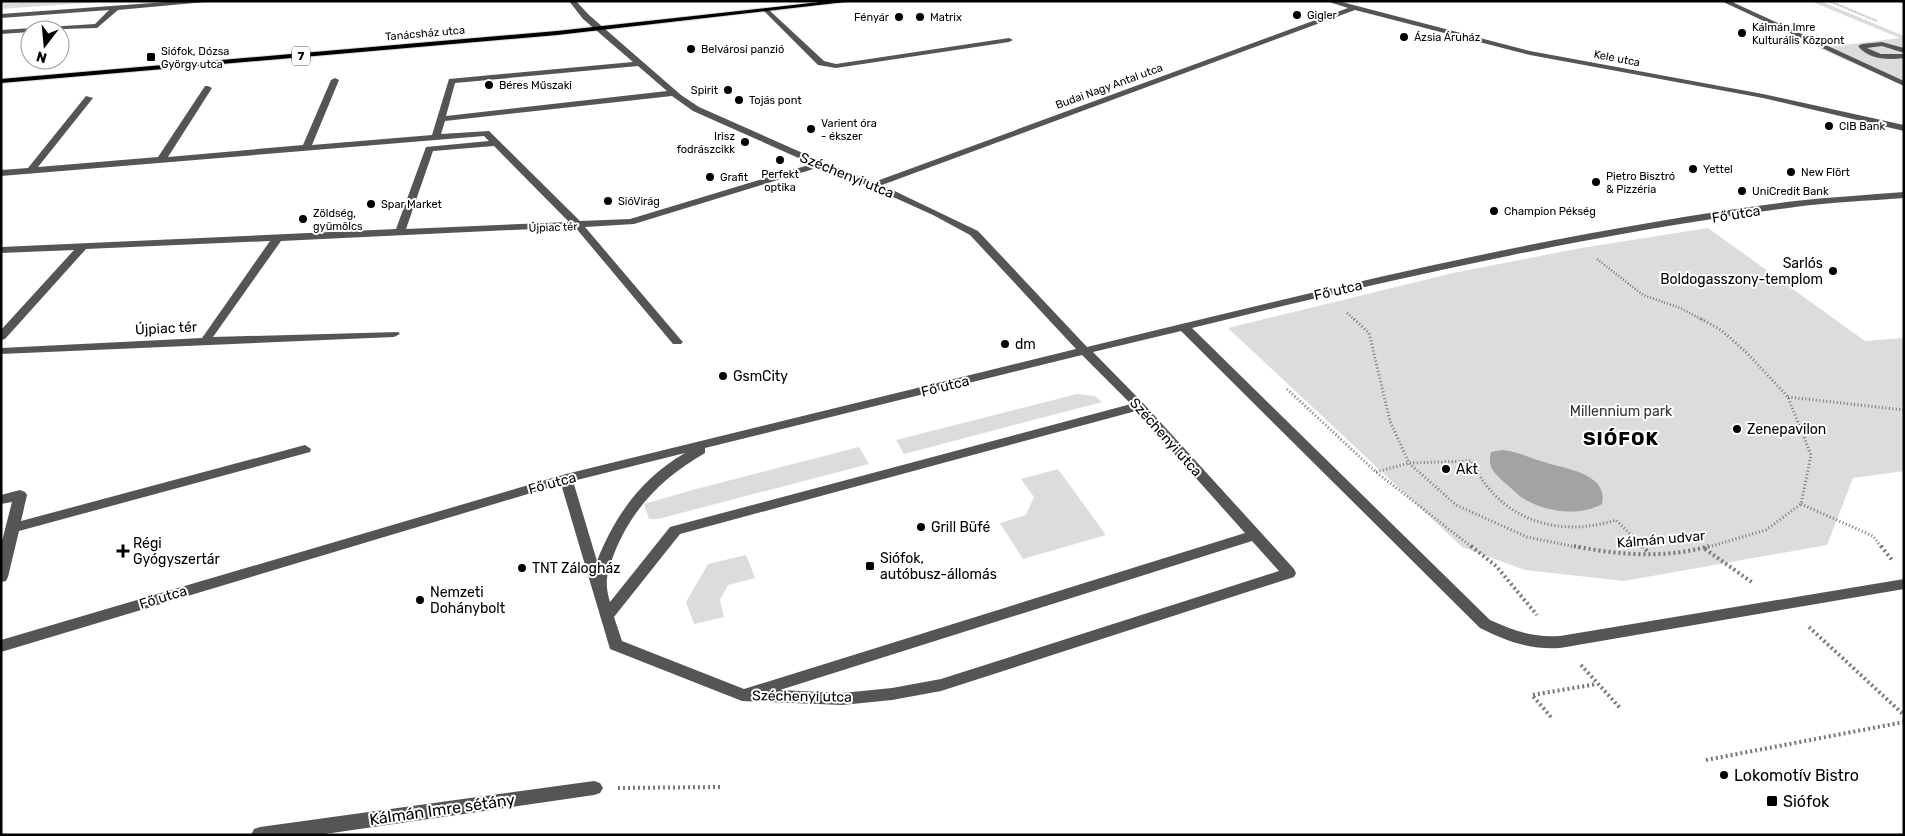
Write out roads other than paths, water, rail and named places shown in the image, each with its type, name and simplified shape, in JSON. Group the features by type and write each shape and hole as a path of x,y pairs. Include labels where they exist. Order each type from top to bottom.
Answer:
{"main road":[{"name":"Tanácsház utca","path":"1,81 600,28 851,1"}],"street":[{"path":"1,16 213,1"},
{"name":"Széchenyi utca","path":"572,1 640,64 674,93 696,108 724,123 936,212 974,233 1084,352 1139,406 1289,573 941,685 892,694 842,700 742,695"},
{"name":"Kele utca","path":"1329,1 1352,9 1530,53 1763,96 1904,128"},
{"path":"1724,1 1904,84"},
{"path":"70,28 97,26 116,8"},
{"name":"Budai Nagy Antal utca","path":"874,185 1352,9"},
{"path":"766,10 820,63 836,66 1009,40"},
{"path":"1,32 20,31"},
{"path":"1901,48 1874,43 1862,46 1871,52 1885,56 1904,56"},
{"path":"1848,58 1847,56 1854,54 1871,52"},
{"path":"436,138 452,82 640,64"},
{"path":"1894,79 1904,77"},
{"path":"306,148 335,80"},
{"path":"161,160 208,88"},
{"path":"441,119 674,93"},
{"path":"31,170 89,98"},
{"path":"1,173 486,133 579,226 678,342"},
{"path":"400,232 429,149 495,143"},
{"name":"Újpiac tér","path":"1,250 579,226 631,222 820,164"},
{"name":"Fő utca","path":"1,646 566,478 1326,293 1574,239 1796,204 1904,195"},
{"name":"Újpiac tér","path":"1,350 205,341 278,237"},
{"path":"1,336 83,246"},
{"path":"1184,328 1485,624 1511,637 1540,644 1560,642 1904,584"},
{"path":"205,341 394,334"},
{"path":"607,616 675,530 1139,406"},
{"path":"598,587 608,548 629,510 644,491 685,458 718,441"},
{"path":"13,528 305,449"},
{"path":"566,478 615,645 742,695 1255,535"},
{"path":"1,500 20,495 1,577"},
{"name":"Kálmán Imre sétány","path":"260,835 594,788"}],"place":[{"name":"Gigler","path":"1297,15"},
{"name":"Fényár","path":"899,17"},
{"name":"Matrix","path":"920,17"},
{"name":"Kálmán Imre Kulturális Központ","path":"1742,33"},
{"name":"Ázsia Áruház","path":"1404,37"},
{"name":"Belvárosi panzió","path":"691,49"},
{"name":"Siófok, Dózsa György utca","path":"151,57"},
{"name":"Béres Műszaki","path":"489,85"},
{"name":"Spirit","path":"728,90"},
{"name":"Tojás pont","path":"739,100"},
{"name":"CIB Bank","path":"1829,126"},
{"name":"Varient óra - ékszer","path":"811,129"},
{"name":"Irisz fodrászcikk","path":"745,142"},
{"name":"Perfekt optika","path":"780,160"},
{"name":"Yettel","path":"1693,169"},
{"name":"New Flört","path":"1791,172"},
{"name":"Grafit","path":"710,177"},
{"name":"Pietro Bisztró & Pizzéria","path":"1596,182"},
{"name":"UniCredit Bank","path":"1742,191"},
{"name":"SióVirág","path":"608,201"},
{"name":"Spar Market","path":"371,204"},
{"name":"Champion Pékség","path":"1494,211"},
{"name":"Zöldség, gyümölcs","path":"303,219"},
{"name":"Sarlós Boldogasszony-templom","path":"1833,271"},
{"name":"dm","path":"1005,344"},
{"name":"GsmCity","path":"723,376"},
{"name":"Zenepavilon","path":"1737,429"},
{"name":"Akt","path":"1446,469"},
{"name":"Grill Büfé","path":"921,527"},
{"name":"Régi Gyógyszertár","path":"123,551"},
{"name":"Siófok, autóbusz-állomás","path":"870,566"},
{"name":"TNT Zálogház","path":"522,568"},
{"name":"Nemzeti Dohánybolt","path":"420,600"},
{"name":"Lokomotív Bistro","path":"1724,775"},
{"name":"Siófok","path":"1772,801"}],"district":[{"name":"SIÓFOK","path":"1621,438"}],"park label":[{"name":"Millennium park","path":"1621,411"}]}
